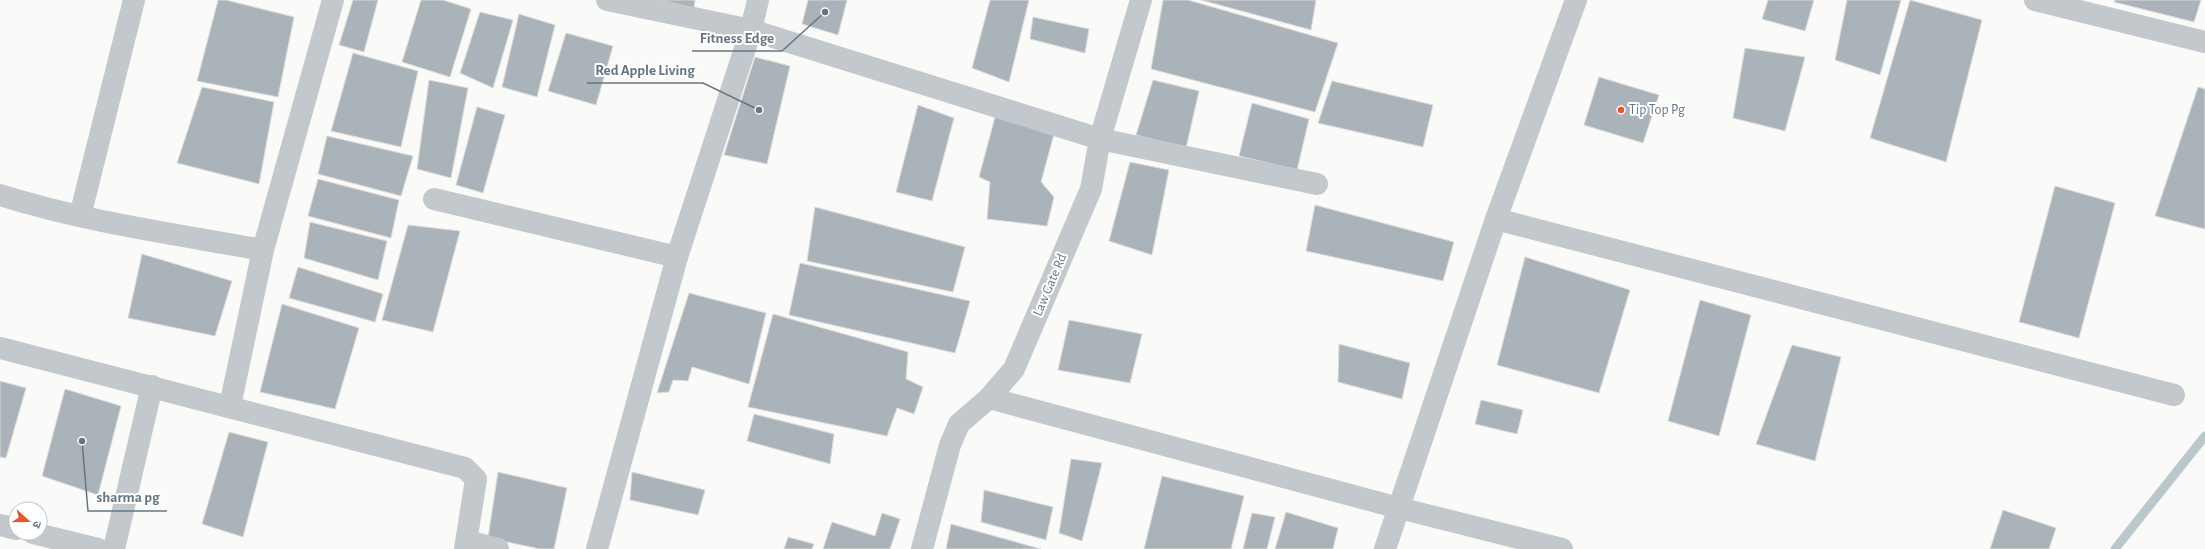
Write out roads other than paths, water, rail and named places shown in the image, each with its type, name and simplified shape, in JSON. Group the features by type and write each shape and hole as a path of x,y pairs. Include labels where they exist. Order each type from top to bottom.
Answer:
{"street":[{"path":"80,216 134,0"},
{"path":"230,406 263,250 333,0"},
{"path":"607,0 750,30 1100,139 1317,184"},
{"path":"597,549 677,257 750,30 758,0"},
{"name":"Law Gate Rd","path":"922,549 950,445 959,424 989,398 1014,369 1091,189 1100,139 1141,0"},
{"path":"1385,549 1496,219 1576,0"},
{"path":"2035,0 2205,42"},
{"path":"0,195 34,206 80,216 263,250"},
{"path":"434,199 677,257"},
{"path":"1496,219 2174,396"},
{"path":"0,348 230,406 465,468 476,479 466,545 498,549"},
{"path":"114,549 152,386"},
{"path":"989,398 1399,508 1562,549"},
{"path":"48,537 98,549"}],"waterway":[{"path":"2115,549 2205,436"}],"place":[{"name":"Fitness Edge","path":"825,12"},
{"name":"Red Apple Living","path":"759,110"},
{"name":"Tip Top Pg","path":"1621,110"},
{"name":"sharma pg","path":"82,441"}]}
